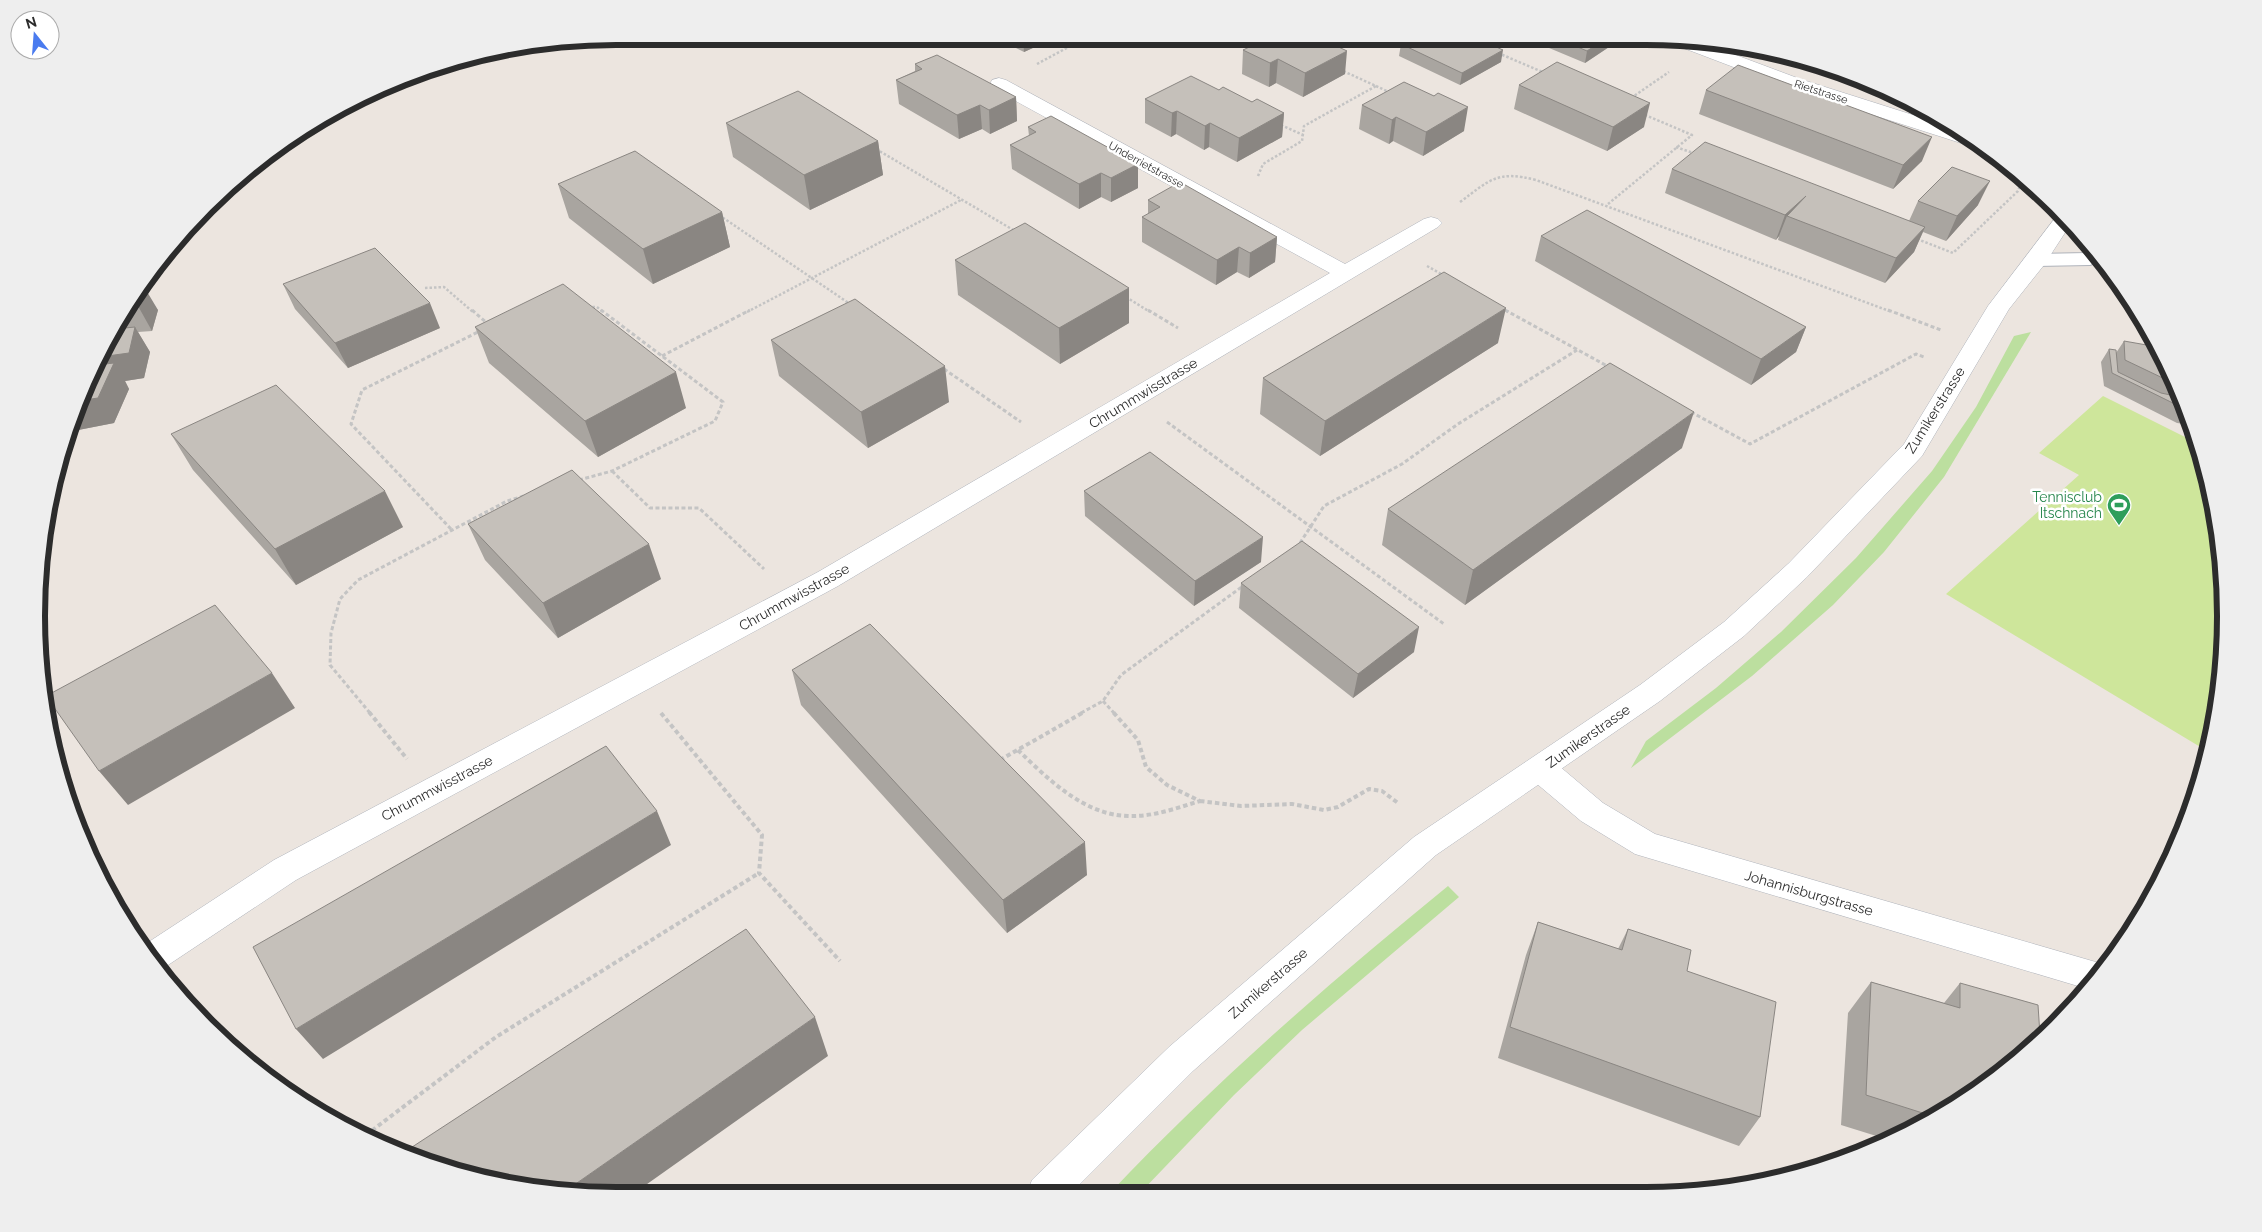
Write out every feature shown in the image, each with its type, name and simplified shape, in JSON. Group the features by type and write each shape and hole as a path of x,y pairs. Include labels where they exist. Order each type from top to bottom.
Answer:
{"street":[{"name":"Rietstrasse","path":"1695,47 1802,86 1952,134"},
{"name":"Underrietstrasse","path":"999,84 1345,274"},
{"name":"Chrummwisstrasse","path":"156,955 285,870 794,597 1431,223"},
{"name":"Zumikerstrasse","path":"1051,1187 1181,1059 1425,846 1650,693 1734,630 1798,570 1913,450 1975,343 1999,306 2036,260 2060,224"},
{"name":"Johannisburgstrasse","path":"1540,769 1592,812 1646,845 2090,975"}],"lane":[{"path":"2036,260 2091,259"}],"path":[{"path":"999,84 1071,45"},
{"path":"1630,99 1702,50"},
{"path":"1495,52 1550,74"},
{"path":"1343,71 1393,93"},
{"path":"1258,176 1263,164 1302,141 1304,126 1376,86"},
{"path":"1608,205 1692,135 1639,112"},
{"path":"1278,123 1303,135"},
{"path":"870,146 1021,235"},
{"path":"1676,147 1704,157"},
{"path":"1431,223 1492,179 1503,176 1520,176 1608,205 1975,343"},
{"path":"1916,239 1953,253 2018,191 2020,185"},
{"path":"662,356 962,200"},
{"path":"712,209 852,306"},
{"path":"1391,246 1450,279"},
{"path":"425,288 444,287 490,326 362,390 351,424 451,529"},
{"path":"1122,295 1216,350"},
{"path":"574,482 612,471 715,421 723,402 598,307 579,307"},
{"path":"1501,308 1612,369"},
{"path":"1294,548 1302,542 1324,506 1402,464 1458,424 1577,350"},
{"path":"1690,411 1750,444 1916,354 1960,370"},
{"path":"942,367 1055,445"},
{"path":"1134,398 1444,624"},
{"path":"612,471 650,508 699,508 794,597"},
{"path":"432,791 330,665 330,633 340,600 358,580 451,529 507,501 526,495"},
{"path":"998,762 1103,701 1121,675 1247,583"},
{"path":"636,682 762,835 759,873 840,961"},
{"path":"1103,701 1138,740 1146,766 1167,785 1200,801 1241,806 1292,804 1324,810 1338,807 1369,789 1382,792 1398,803"},
{"path":"1018,750 1048,780 1096,810 1120,816 1146,816 1200,801"},
{"path":"371,1132 496,1037 759,873"}],"green space":[{"path":"2031,332 1944,477 1884,552 1833,605 1752,676 1631,768 1646,741 1716,688 1781,632 1856,558 1932,471 1976,407 2014,336"},
{"name":"Tennisclub Itschnach","path":"2103,396 2189,439 2206,505 2216,579 2216,653 2212,691 2202,748 1946,594 2079,475 2039,453"},
{"path":"1448,886 1459,897 1302,1030 1234,1095 1146,1187 1116,1187 1232,1072 1360,959"}],"building":[{"path":"1253,45 1335,45 1347,51 1305,73 1278,59 1270,63 1243,50"},
{"path":"1403,45 1492,45 1503,50 1462,73"},
{"path":"1573,45 1596,45 1587,51"},
{"path":"937,55 1016,97 989,110 980,105 957,115 896,80 922,69 915,64"},
{"path":"1557,62 1650,103 1613,127 1519,85"},
{"path":"1738,65 1932,137 1903,165 1706,90"},
{"path":"1191,76 1219,90 1223,87 1252,102 1257,99 1284,113 1239,138 1210,123 1205,126 1177,111 1172,113 1145,99"},
{"path":"1404,82 1434,96 1438,93 1468,107 1426,132 1396,117 1392,120 1362,105"},
{"path":"798,91 878,141 804,175 726,123"},
{"path":"1051,116 1138,164 1111,178 1101,173 1079,184 1010,145 1036,132 1028,127"},
{"path":"1705,142 1925,227 1896,258 1787,216 1806,196 1785,215 1672,169"},
{"path":"635,151 722,212 643,249 558,184"},
{"path":"1952,167 1990,181 1957,216 1918,201"},
{"path":"1180,182 1277,237 1250,253 1239,247 1217,260 1142,217 1160,207 1148,200"},
{"path":"1587,210 1806,327 1761,359 1541,236"},
{"path":"1025,223 1129,288 1059,328 955,260"},
{"path":"375,248 430,303 335,343 283,284"},
{"path":"1444,272 1506,308 1325,421 1263,378"},
{"path":"563,284 676,372 585,421 475,327"},
{"path":"855,299 945,366 861,412 771,340"},
{"path":"135,327 129,353 108,356 121,330"},
{"path":"2124,341 2149,345 2166,379 2125,360"},
{"path":"2109,349 2116,350 2118,372 2161,393 2173,396 2177,405 2112,373"},
{"path":"114,363 98,398 87,400 88,397 103,364"},
{"path":"1610,363 1694,412 1473,570 1388,509"},
{"path":"276,385 385,491 275,549 171,434"},
{"path":"1150,452 1263,537 1195,581 1084,491"},
{"path":"572,470 649,544 543,603 468,524"},
{"path":"1302,541 1419,627 1358,674 1241,583"},
{"path":"215,605 272,673 99,771 52,705 50,694"},
{"path":"870,624 1085,842 1003,900 792,670"},
{"path":"606,746 657,811 296,1029 253,947"},
{"path":"1538,922 1622,950 1628,929 1691,950 1687,971 1776,1002 1760,1117 1510,1027"},
{"path":"746,929 815,1017 573,1185 541,1182 468,1168 410,1149"},
{"path":"1871,982 1960,1008 1960,983 2038,1005 2040,1029 1994,1069 1925,1114 1866,1095"}],"place":[{"name":"Tennisclub Itschnach","path":"2119,526"}]}
